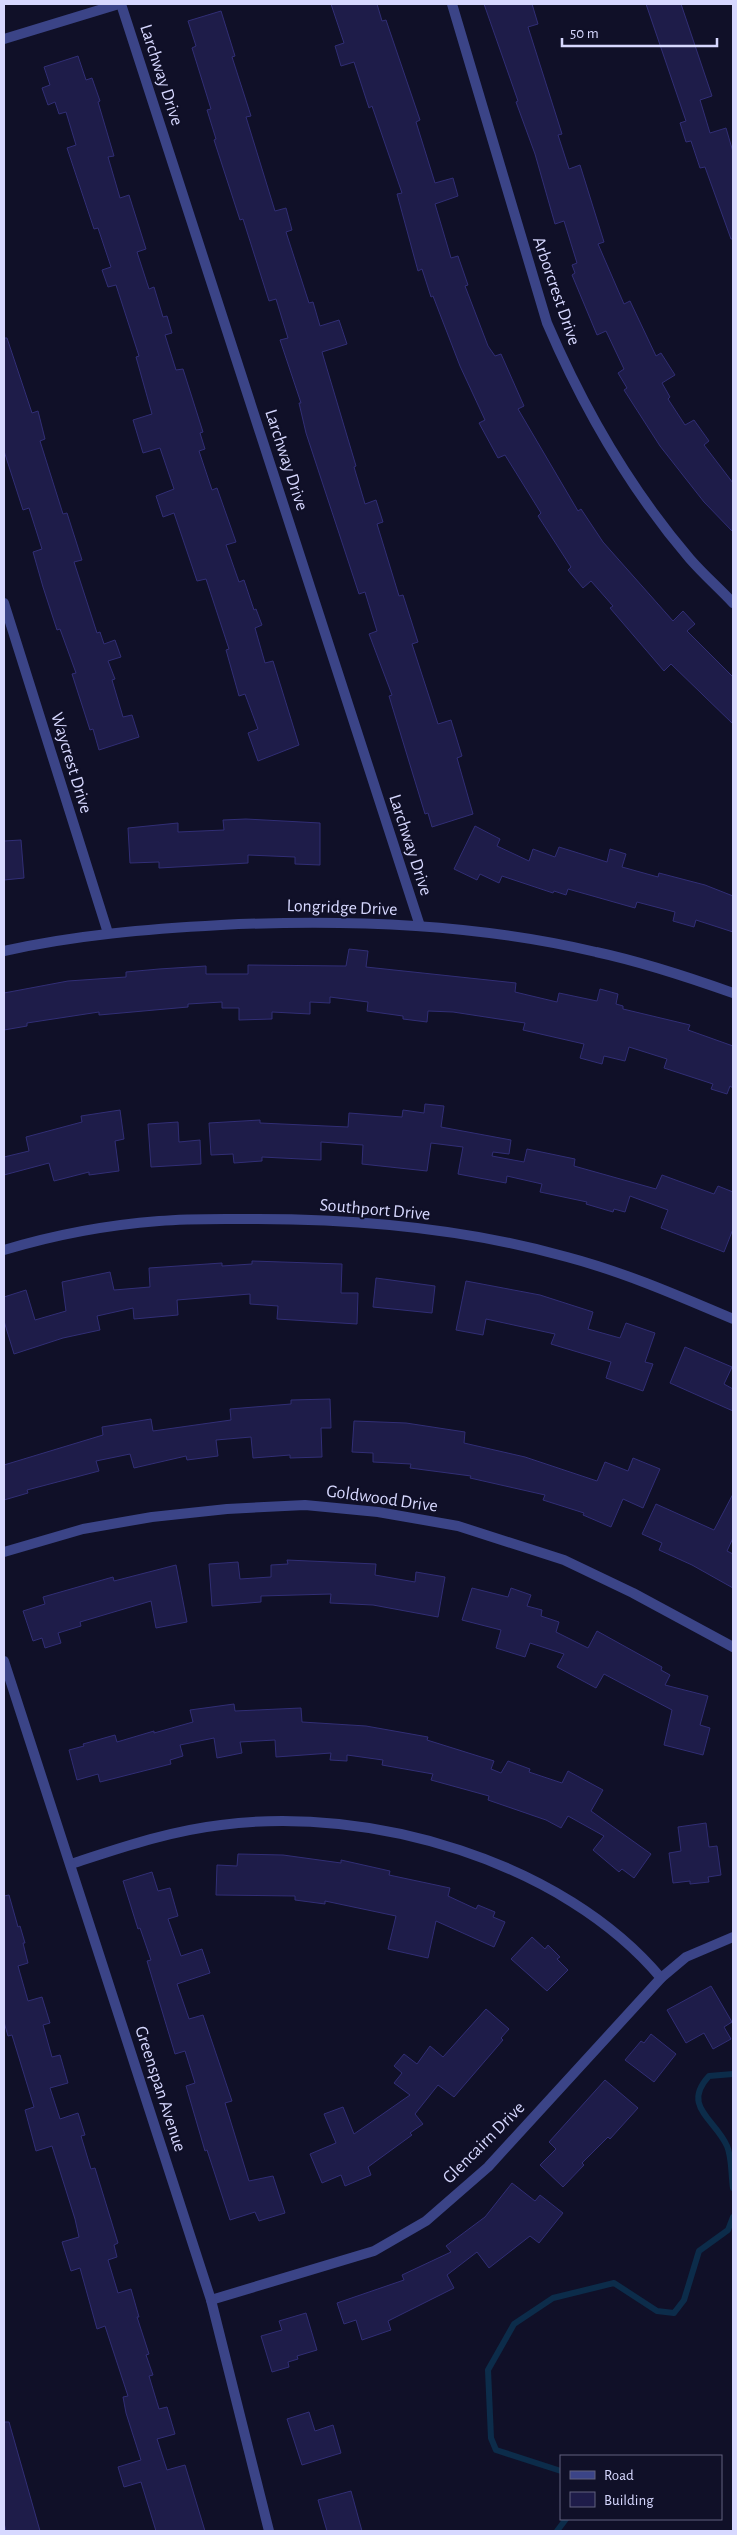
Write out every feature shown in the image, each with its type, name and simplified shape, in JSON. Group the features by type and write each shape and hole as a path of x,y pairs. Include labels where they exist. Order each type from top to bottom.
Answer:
{"street":[{"path":"4,38 120,4"},
{"name":"Larchway Drive","path":"120,4 420,926"},
{"name":"Arborcrest Drive","path":"452,4 547,323 566,368 602,434 649,507 691,560 733,603"},
{"name":"Waycrest Drive","path":"4,603 108,933"},
{"name":"Longridge Drive","path":"4,951 51,940 108,933 275,922 420,926 506,936 594,951 670,971 733,993"},
{"name":"Southport Drive","path":"4,1250 72,1234 160,1220 298,1219 391,1225 492,1239 568,1257 661,1288 733,1319"},
{"name":"Goldwood Drive","path":"4,1552 83,1529 162,1516 228,1509 305,1505 378,1512 458,1526 564,1560 633,1593 733,1647"},
{"name":"Greenspan Avenue","path":"4,1661 212,2300 269,2531"},
{"path":"71,1864 171,1833 222,1824 326,1822 386,1830 442,1844 522,1876 570,1901 617,1933 643,1956 662,1978"},
{"name":"Glencairn Drive","path":"212,2300 374,2251 426,2221 488,2167 662,1978 686,1957 733,1937"}],"building":[{"path":"331,4 377,4 382,21 386,20 420,120 416,122 435,183 453,178 458,196 435,204 451,258 458,256 468,285 465,286 488,346 495,356 501,354 524,406 518,409 578,511 581,509 603,542 673,621 683,611 695,624 687,631 733,677 733,724 671,664 664,671 610,608 613,606 591,581 583,588 568,570 571,567 538,516 541,513 505,455 498,458 479,423 485,420 460,366 433,296 431,297 422,269 418,271 397,194 402,193 372,106 369,108 354,62 341,66 335,46 344,43"},
{"path":"484,4 532,4 538,24 528,27 562,134 558,135 569,169 580,165 604,242 598,244 624,304 630,301 656,356 661,353 675,375 662,383 670,397 668,399 685,425 694,420 709,441 704,445 733,483 733,532 704,502 660,446 624,390 627,388 618,373 624,369 606,331 597,335 572,275 575,273 572,265 577,263 564,221 555,224 535,154 516,102 518,101"},
{"path":"646,4 681,4 712,96 700,100 710,133 726,128 733,152 733,239 731,239 705,167 700,168 691,141 686,142 680,123 686,121"},
{"path":"221,11 235,56 232,57 251,116 246,117 275,211 286,208 292,230 286,232 309,303 313,302 320,326 339,320 347,344 322,352 356,466 354,467 365,504 376,500 383,522 377,524 399,596 403,595 418,642 412,644 438,724 451,720 462,756 457,758 473,814 432,827 428,813 425,814 389,696 392,695 369,634 377,631 365,592 359,594 306,433 299,403 301,403 280,340 288,338 276,299 269,301 243,219 240,220 214,140 216,139 207,110 211,109 192,48 196,46 188,21"},
{"path":"78,56 86,80 92,78 100,101 98,102 114,156 108,157 120,198 129,195 146,249 137,252 149,289 154,287 163,317 167,316 172,333 165,335 176,370 183,369 203,432 200,433 205,449 199,451 212,490 217,488 236,542 226,545 239,582 244,580 254,610 256,609 262,625 255,628 265,663 273,661 299,745 258,761 248,733 258,729 245,694 239,696 226,650 229,649 206,579 197,581 174,513 163,517 156,496 174,489 160,448 143,453 133,420 152,414 136,357 139,356 116,285 108,287 102,270 111,267 98,228 94,229 67,148 76,145 66,112 59,114 55,102 48,105 42,88 50,85 44,67"},
{"path":"4,338 7,338 32,413 38,411 45,439 40,441 63,514 67,513 82,560 74,562 97,633 100,632 104,644 115,640 121,657 108,661 115,679 112,680 123,717 132,715 139,737 99,750 93,729 90,730 72,674 76,673 60,629 57,630 43,587 33,552 42,549 29,508 23,510 4,451"},
{"path":"246,819 320,823 320,865 295,864 295,857 248,855 248,863 159,868 159,862 130,863 128,828 178,823 178,832 224,830 223,820"},
{"path":"475,826 500,839 497,846 529,861 533,849 555,857 559,847 607,862 610,849 626,854 622,867 658,877 659,873 705,885 733,896 733,932 696,920 694,927 673,921 675,912 637,902 635,908 568,889 566,895 554,891 553,893 502,876 499,883 480,874 477,880 454,869"},
{"path":"21,840 24,878 4,880 4,841"},
{"path":"349,949 368,951 366,967 516,983 515,992 557,1002 559,993 597,1001 600,989 618,994 616,1004 623,1006 623,1009 690,1025 688,1030 733,1046 733,1088 730,1086 727,1094 711,1089 713,1084 664,1068 667,1059 629,1047 625,1061 604,1056 602,1064 580,1058 584,1044 523,1030 525,1023 453,1012 428,1011 427,1022 403,1019 403,1016 367,1011 368,1002 330,997 330,1003 310,1002 310,1014 272,1012 272,1019 239,1020 239,1008 222,1008 222,1002 188,1004 188,1007 99,1015 99,1012 27,1023 27,1026 4,1030 4,993 68,981 126,977 126,972 159,969 206,966 206,974 248,974 248,965 346,966"},
{"path":"425,1104 444,1106 441,1127 511,1140 509,1154 493,1152 492,1156 524,1162 527,1149 575,1159 574,1166 656,1189 662,1175 714,1194 718,1186 733,1192 733,1229 724,1252 661,1228 668,1210 630,1196 625,1212 614,1209 613,1212 586,1204 587,1202 540,1192 542,1184 507,1176 506,1183 458,1174 463,1147 431,1143 427,1171 362,1164 363,1145 321,1142 321,1160 262,1157 262,1161 234,1163 233,1154 211,1155 209,1123 260,1120 260,1123 348,1127 349,1113 402,1117 403,1110 424,1113"},
{"path":"120,1110 124,1139 115,1141 119,1171 89,1175 89,1172 54,1181 49,1163 4,1175 4,1157 29,1151 26,1137 82,1122 81,1116"},
{"path":"178,1122 179,1142 200,1140 201,1164 151,1167 148,1124"},
{"path":"252,1261 342,1264 341,1293 358,1293 357,1324 277,1319 278,1306 250,1304 250,1294 177,1300 178,1315 134,1319 133,1308 97,1316 100,1330 63,1338 14,1354 4,1321 4,1297 26,1290 35,1320 66,1311 62,1282 110,1272 114,1290 150,1287 149,1268 222,1263 222,1266 252,1264"},
{"path":"376,1278 435,1286 432,1313 373,1307"},
{"path":"466,1281 540,1295 593,1312 588,1329 620,1338 626,1323 655,1333 645,1362 653,1364 643,1391 606,1378 611,1362 551,1344 555,1334 486,1319 483,1335 456,1330"},
{"path":"685,1347 732,1367 724,1384 733,1389 733,1411 670,1383"},
{"path":"330,1399 331,1428 321,1428 322,1457 290,1458 290,1455 253,1458 251,1437 216,1440 218,1456 187,1460 186,1456 134,1468 130,1454 96,1461 99,1471 27,1490 28,1493 4,1500 4,1465 103,1435 102,1427 151,1419 153,1431 231,1420 230,1409 291,1404 291,1400"},
{"path":"354,1421 406,1423 465,1432 464,1443 525,1457 597,1481 605,1462 628,1471 633,1458 660,1469 643,1508 623,1499 611,1527 583,1515 584,1513 543,1500 545,1495 470,1478 471,1476 410,1468 411,1464 373,1462 373,1453 352,1452"},
{"path":"733,1494 733,1538 727,1551 733,1554 733,1588 692,1565 659,1550 662,1543 642,1534 656,1504 714,1530"},
{"path":"287,1560 376,1564 375,1575 415,1582 416,1572 445,1577 438,1617 373,1605 330,1603 331,1594 261,1596 261,1602 212,1606 209,1564 238,1562 240,1579 271,1577 271,1565 288,1564"},
{"path":"176,1565 187,1622 156,1628 151,1601 80,1622 81,1626 58,1633 61,1643 45,1648 42,1638 33,1641 23,1611 45,1604 43,1597 113,1577 114,1581"},
{"path":"472,1588 508,1597 511,1588 531,1595 527,1606 542,1610 541,1616 559,1622 556,1632 588,1648 597,1631 662,1667 661,1670 670,1675 665,1685 708,1696 700,1725 710,1728 703,1755 664,1745 672,1710 604,1674 596,1688 557,1667 564,1654 530,1643 525,1657 496,1648 501,1630 462,1620"},
{"path":"234,1704 235,1711 301,1708 302,1722 366,1726 428,1737 427,1740 494,1761 491,1769 501,1773 508,1761 530,1769 529,1772 562,1783 568,1771 603,1790 591,1811 651,1854 634,1878 622,1869 619,1872 593,1850 604,1836 568,1816 561,1828 546,1820 488,1800 489,1796 431,1780 433,1774 382,1765 383,1760 347,1755 347,1761 330,1760 331,1753 276,1757 275,1740 240,1742 242,1753 217,1758 214,1738 180,1745 183,1756 170,1760 171,1764 100,1782 98,1774 77,1780 69,1750 115,1735 117,1742 154,1731 154,1733 193,1722 190,1710"},
{"path":"706,1823 709,1847 717,1846 721,1875 708,1877 709,1882 690,1884 690,1881 673,1883 669,1853 681,1851 678,1827"},
{"path":"238,1854 283,1855 341,1863 341,1860 390,1871 389,1875 450,1888 448,1896 476,1909 478,1905 495,1912 493,1917 505,1922 494,1947 436,1921 428,1958 388,1949 396,1916 325,1901 325,1904 295,1900 295,1896 216,1895 217,1865 237,1866"},
{"path":"152,1872 158,1891 170,1888 178,1916 168,1919 181,1956 202,1949 210,1973 177,1984 189,2019 203,2015 232,2101 225,2103 249,2181 273,2176 285,2213 259,2221 255,2212 230,2220 207,2150 205,2151 186,2086 195,2083 185,2051 175,2054 147,1961 151,1960 140,1928 138,1929 123,1881"},
{"path":"9,1895 18,1927 20,1926 25,1943 23,1943 28,1963 18,1966 28,2001 42,1997 50,2023 43,2025 52,2057 60,2055 68,2083 50,2088 60,2119 78,2113 85,2135 81,2136 91,2169 95,2168 118,2243 114,2245 117,2257 108,2260 118,2293 131,2289 139,2317 137,2317 149,2354 146,2355 153,2375 149,2376 159,2409 167,2407 175,2434 157,2439 167,2470 185,2465 205,2531 156,2531 141,2482 124,2487 118,2467 141,2460 126,2413 123,2397 128,2396 105,2326 97,2329 80,2268 71,2271 62,2242 79,2237 75,2219 52,2146 36,2151 25,2110 34,2107 12,2035 8,2036 4,2022 4,1896"},
{"path":"532,1937 545,1949 548,1945 560,1957 557,1959 568,1970 547,1991 511,1959"},
{"path":"711,1986 732,2022 724,2027 731,2039 713,2049 704,2033 686,2043 667,2010"},
{"path":"486,2009 509,2029 501,2038 503,2040 454,2097 438,2085 415,2114 423,2124 410,2133 412,2135 368,2167 371,2175 345,2186 341,2175 322,2183 310,2154 336,2143 324,2114 343,2107 354,2134 410,2095 394,2083 402,2073 394,2066 404,2054 417,2064 430,2046 443,2057"},
{"path":"651,2034 676,2054 654,2082 625,2060 641,2041 644,2043"},
{"path":"605,2080 638,2108 610,2139 608,2137 582,2163 584,2165 563,2187 540,2165 556,2149 549,2142"},
{"path":"512,2183 535,2201 540,2195 563,2213 539,2243 530,2236 489,2268 477,2252 447,2275 454,2288 388,2321 391,2330 362,2340 356,2320 344,2324 337,2303 404,2280 402,2275 451,2252 446,2246 485,2217"},
{"path":"306,2313 317,2350 297,2356 298,2359 288,2362 289,2367 272,2372 261,2336 282,2330 279,2321"},
{"path":"309,2412 315,2431 333,2425 341,2453 302,2465 287,2419"},
{"path":"4,2422 9,2422 40,2531 6,2531 4,2523"},
{"path":"351,2491 362,2531 327,2531 318,2500"}],"waterway":[{"path":"733,2074 709,2076 701,2087 698,2096 703,2112 722,2136 729,2150 733,2188"},
{"path":"560,2471 496,2450 491,2438 488,2370 514,2324 553,2298 614,2283 657,2311 674,2313 684,2300 699,2251 728,2230 733,2217"},
{"path":"557,2531 565,2520"}]}
